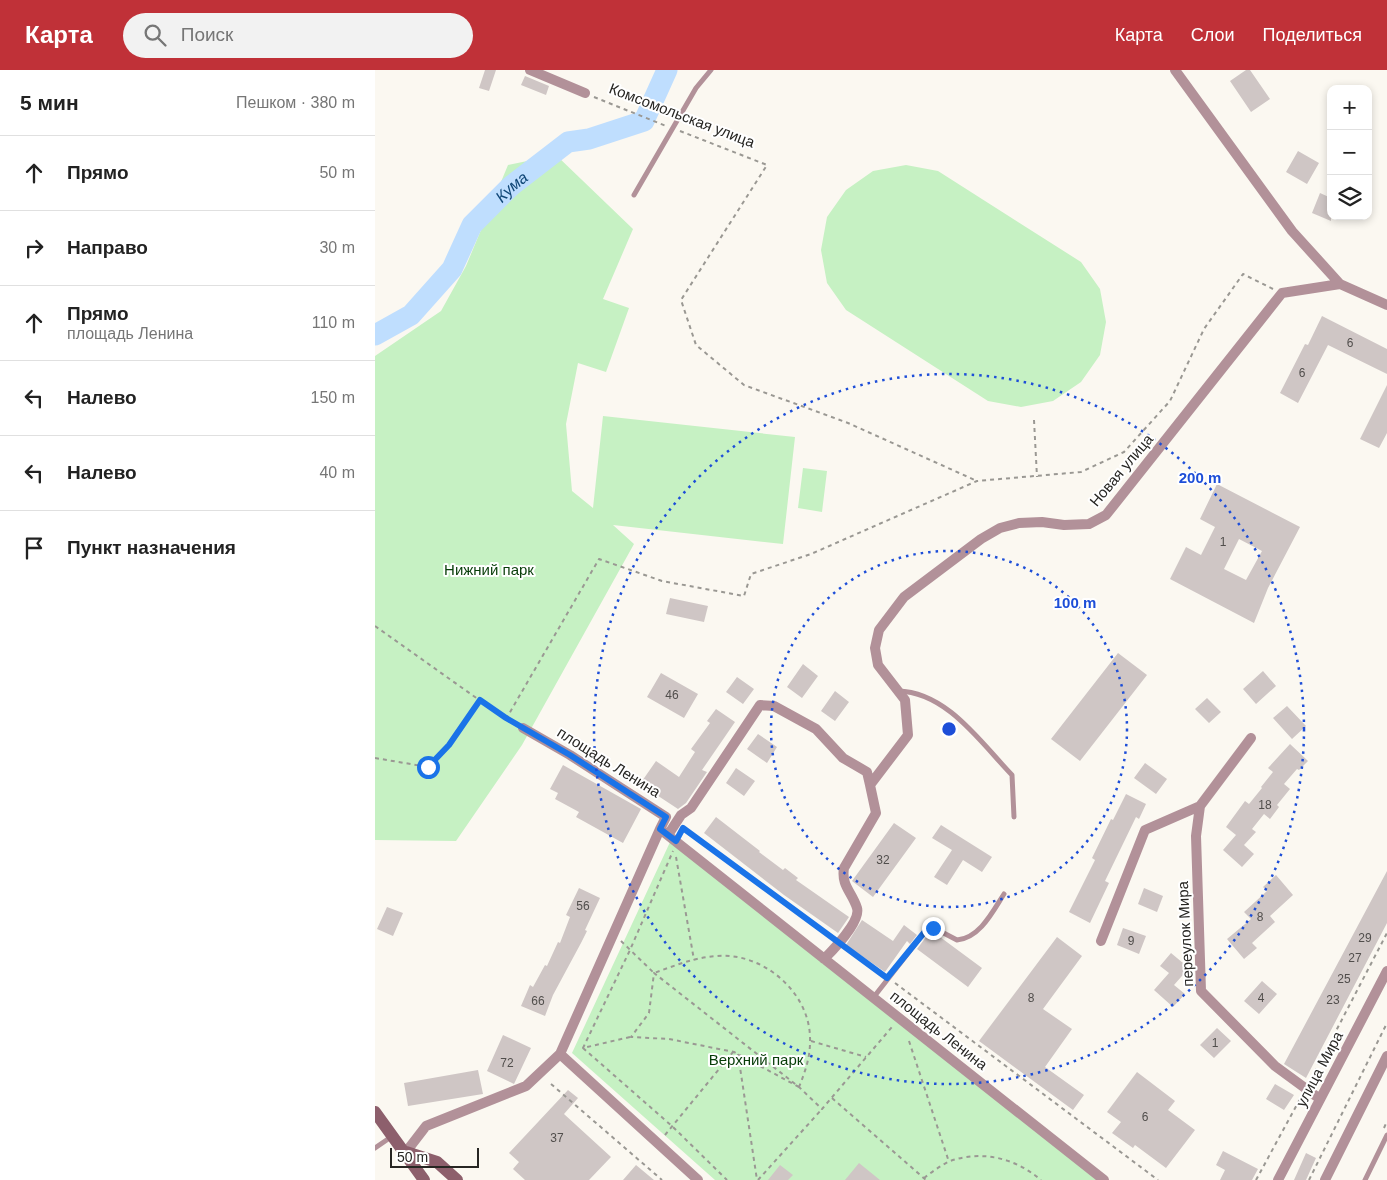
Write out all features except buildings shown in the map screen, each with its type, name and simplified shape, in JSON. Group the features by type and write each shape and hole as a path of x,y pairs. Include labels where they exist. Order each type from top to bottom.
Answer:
{"street":[{"name":"Комсомольская улица","path":"530,70 585,93"},
{"path":"1175,70 1292,231 1340,284 1387,305"},
{"path":"1281,293 1340,284"},
{"name":"Новая улица","path":"870,785 908,735 905,700 878,665 875,648 879,630 904,597 981,539 1000,528 1027,523 1089,524 1107,515 1281,293"},
{"path":"406,1152 426,1126 526,1086 560,1054 614,934 668,835 681,815 691,808 760,705 774,706 816,729 843,758 867,772 876,813 848,860 842,875 843,883 857,909 857,916 839,943 825,959"},
{"name":"площадь Ленина","path":"523,728 570,755 666,817 668,835 1104,1180"},
{"name":"переулок Мира","path":"1251,738 1200,806 1196,836 1201,991 1275,1066 1320,1099"},
{"name":"переулок Мира","path":"1101,941 1145,830 1200,806"},
{"name":"улица Мира","path":"1278,1180 1387,971"},
{"path":"560,1054 698,1180"},
{"path":"1325,1180 1387,1056"},
{"path":"375,1112 406,1152 412,1165 424,1180"},
{"path":"406,1152 437,1162 457,1180"}],"lane":[{"path":"634,195 674,129 696,88 711,70"},
{"path":"898,690 919,693 947,710 1012,775 1014,817"},
{"path":"873,998 927,929 933,928 957,940 969,937 986,920 1004,894"},
{"path":"1365,1180 1387,1135"},
{"path":"375,1148 393,1136"}],"path":[{"name":"Комсомольская улица","path":"585,93 659,124 767,165 681,300 696,345 744,385 848,423 977,481"},
{"path":"506,718 599,559 662,581 744,596 751,574 811,554 977,481 1081,472 1124,452 1170,401 1204,329 1243,274 1281,293"},
{"path":"1034,420 1037,477"},
{"path":"375,626 523,728"},
{"path":"375,758 428,767 449,745 480,700"},
{"path":"668,835 683,828 1158,1180"},
{"path":"583,1048 630,950 674,848 694,960"},
{"path":"1256,1180 1306,1089 1387,933"},
{"path":"614,934 654,974 799,1087 821,1109"},
{"path":"654,974 694,960 717,956 741,957 763,965 782,978 800,1003 807,1018 811,1041 808,1065 799,1087"},
{"path":"631,1037 649,1013 654,974"},
{"path":"1309,1180 1387,1023"},
{"path":"758,1180 895,1024"},
{"path":"907,1033 949,1162"},
{"path":"583,1048 631,1037 669,1039 733,1052 799,1087"},
{"path":"811,1041 867,1057"},
{"path":"583,1048 673,1126 727,1180"},
{"path":"665,1135 733,1052"},
{"path":"738,1054 758,1180"},
{"path":"551,1084 662,1180"},
{"path":"832,1098 925,1179 949,1162 975,1156 1002,1158 1027,1168 1041,1180"}],"green space":[{"name":"Нижний парк","path":"556,155 633,229 603,299 629,308 606,372 578,363 566,424 572,491 593,508 603,416 795,437 783,544 613,525 634,544 522,745 456,841 375,840 375,356 441,311 466,266 508,165"},
{"path":"906,165 938,171 1081,262 1100,289 1106,322 1100,355 1081,382 1053,401 1021,407 988,401 846,310 827,283 821,250 827,217 846,190 873,171"},
{"path":"803,468 827,471 822,512 798,508"},
{"name":"Верхний парк","path":"671,840 1098,1180 715,1180 572,1053"}],"waterway":[{"name":"Кума","path":"375,335 411,315 452,269 472,225 511,186 568,142 589,139 644,121 667,70"}],"route":[{"path":"428,767 449,745 480,700 666,817 660,829 676,841 683,828 887,978 927,929 933,928"}]}
